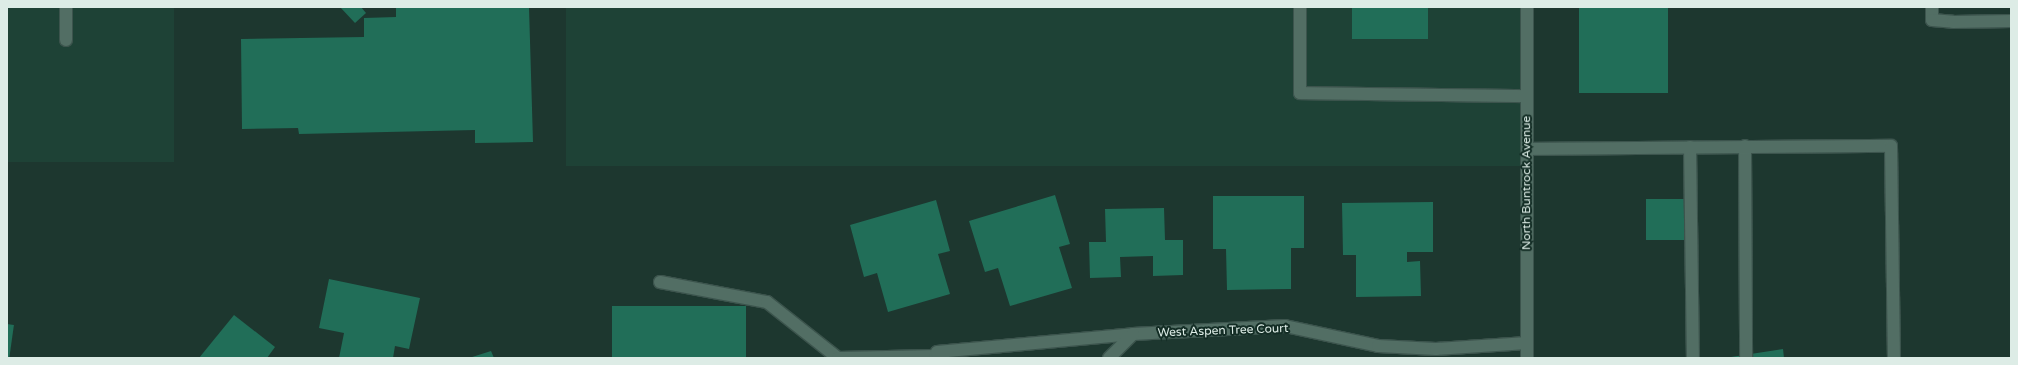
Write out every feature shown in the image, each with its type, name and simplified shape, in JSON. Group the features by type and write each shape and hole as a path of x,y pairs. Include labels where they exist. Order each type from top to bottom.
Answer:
{"street":[{"path":"66,7 66,40"},
{"path":"1300,7 1300,93 1527,96"},
{"name":"North Buntrock Avenue","path":"1527,7 1527,358"},
{"path":"1932,7 1932,20 1953,22 2011,21"},
{"path":"1527,149 1745,146 1891,146 1894,358"},
{"path":"1745,146 1746,358"},
{"path":"1690,147 1692,358"},
{"path":"660,282 767,302 838,358 935,357"},
{"name":"West Aspen Tree Court","path":"935,357 937,352 1133,334 1285,326 1378,346 1436,349 1527,343"},
{"path":"1109,358 1133,334"}],"shaded area":[{"path":"7,7 174,7 174,162 7,162"},
{"path":"566,7 1527,7 1527,166 566,166"}],"building":[{"path":"340,7 361,7 366,13 355,23"},
{"path":"396,7 529,7 533,142 475,143 475,130 299,134 298,128 242,129 241,39 364,37 364,18 396,17"},
{"path":"1352,7 1428,7 1428,39 1352,39"},
{"path":"1579,7 1668,7 1668,93 1579,93"},
{"path":"1055,195 1070,244 1059,247 1072,288 1010,306 998,268 985,272 969,221"},
{"path":"1213,196 1304,196 1304,248 1291,248 1291,289 1227,290 1226,249 1213,249"},
{"path":"1646,199 1696,199 1696,240 1646,240"},
{"path":"936,200 950,251 938,254 950,294 888,312 877,273 864,277 850,225"},
{"path":"1433,202 1433,252 1407,252 1407,262 1420,261 1421,296 1356,297 1356,255 1343,255 1342,203"},
{"path":"1164,208 1165,240 1183,240 1183,275 1153,276 1153,256 1120,257 1121,277 1090,278 1089,242 1106,242 1105,209"},
{"path":"329,279 420,298 409,349 395,346 393,358 339,358 344,333 319,328"},
{"path":"612,306 746,306 746,357 612,357"},
{"path":"234,315 275,347 267,358 199,358"},
{"path":"7,324 14,325 9,358 7,358"},
{"path":"1783,349 1784,358 1731,358 1731,357"},
{"path":"491,351 494,358 469,358"}]}
